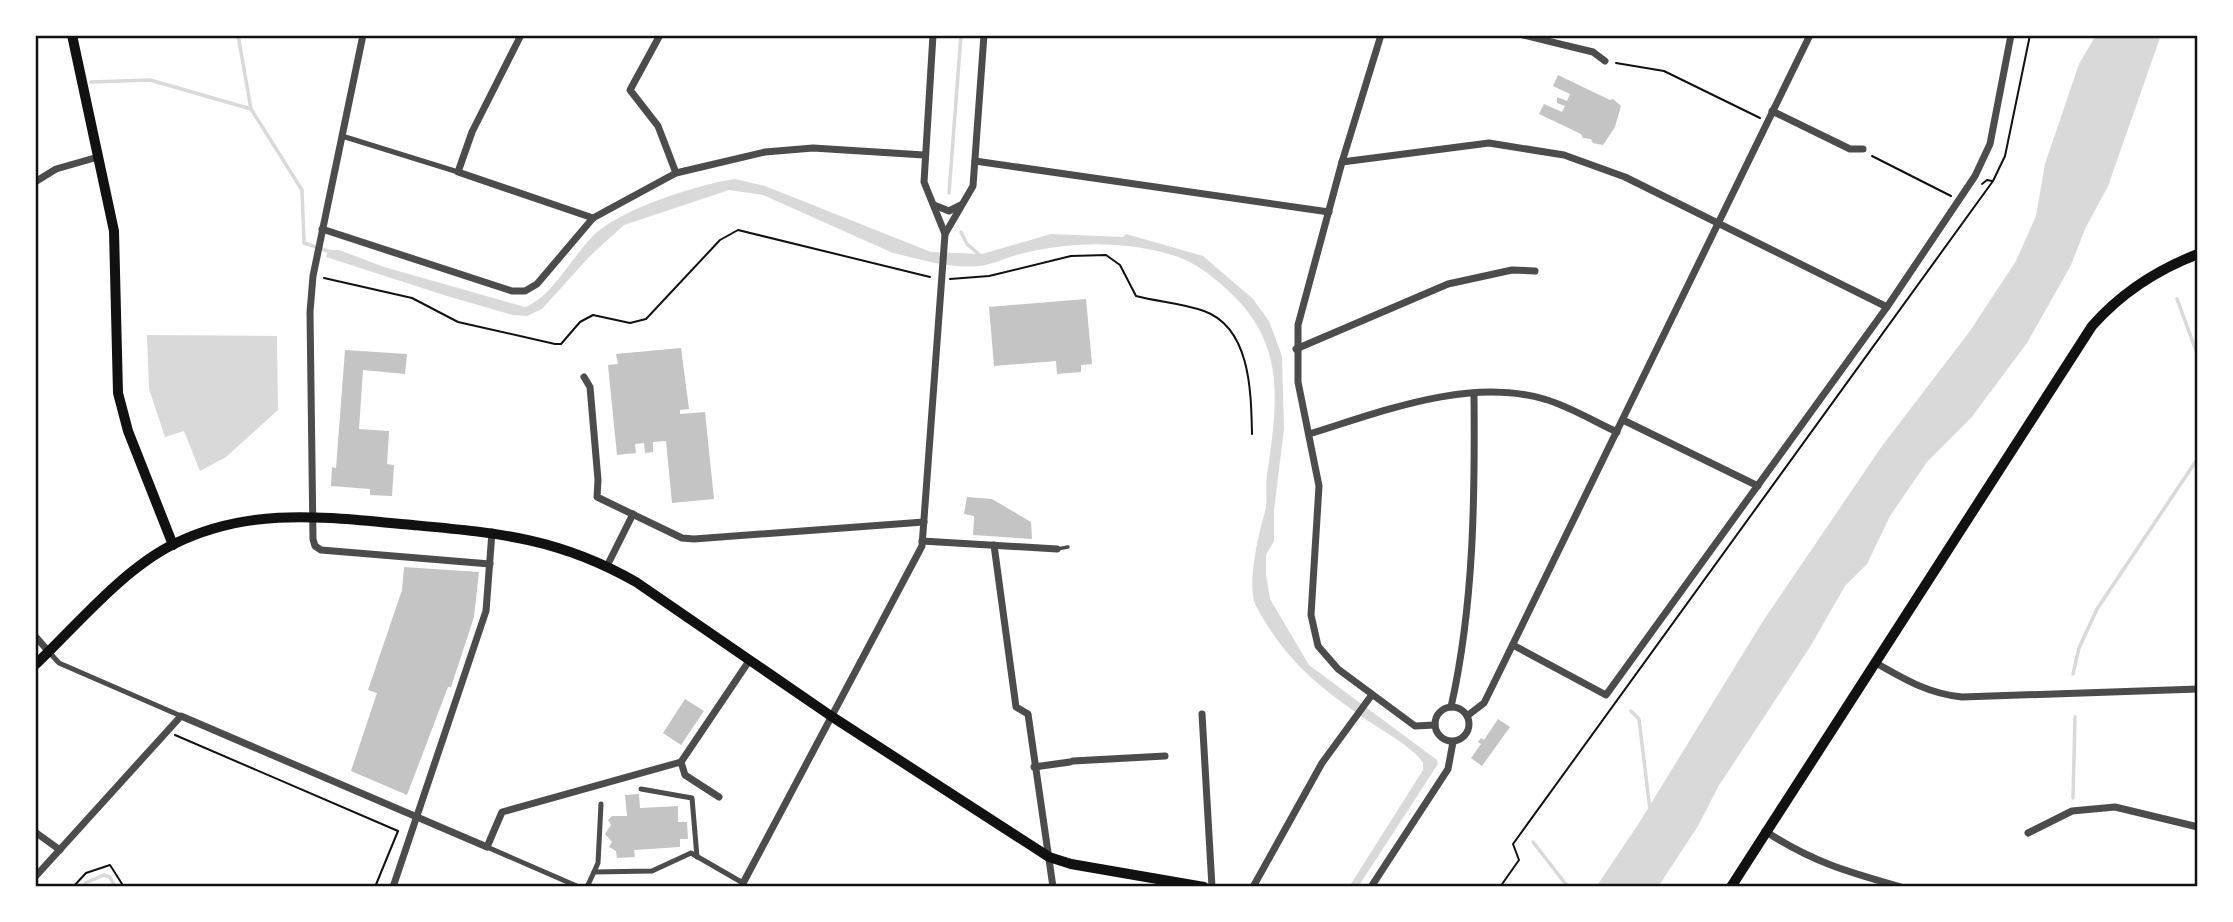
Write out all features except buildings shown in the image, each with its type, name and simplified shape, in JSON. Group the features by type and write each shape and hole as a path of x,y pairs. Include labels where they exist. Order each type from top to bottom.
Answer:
{"main road":[{"path":"72,35 109,201 117,260 115,348 118,393 128,431 173,545"},
{"path":"1731,887 2092,326 2113,302 2138,283 2198,254"},
{"path":"35,665 137,569 173,545 249,520 280,515 312,516 492,532 565,548 607,566 831,716 1049,857 1071,864 1204,887"}],"street":[{"path":"363,35 313,276 310,312 314,546 321,550 490,564"},
{"path":"458,172 472,132 521,35"},
{"path":"660,35 630,90 658,125 676,173"},
{"path":"933,35 924,182 945,234"},
{"path":"594,873 652,871 691,853 742,885 922,541 945,234 973,186 984,35"},
{"path":"1381,35 1307,289 1296,349 1298,383 1319,486 1312,631 1326,657 1371,696 1415,726 1435,726"},
{"path":"1523,35 1593,52 1605,61"},
{"path":"1467,716 1451,707 1439,713 1435,726 1442,738 1453,741 1466,734 1467,716 1483,703 1810,35"},
{"path":"1513,645 1606,695 1887,307 1984,163 2011,35"},
{"path":"1772,111 1850,149 1863,149"},
{"path":"342,136 593,218"},
{"path":"1342,162 1489,143 1538,149 1594,164 1718,222 1887,307"},
{"path":"322,229 512,291 525,290 537,284 593,218 676,173 765,152 813,148 924,155"},
{"path":"35,182 56,169 98,157"},
{"path":"975,161 1329,212"},
{"path":"930,202 940,210 948,211 962,204"},
{"path":"1296,349 1448,284 1512,270 1535,271"},
{"path":"584,377 590,387 597,497 682,538 694,540 924,522"},
{"path":"1309,434 1395,408 1474,393 1541,398 1616,432"},
{"path":"1451,707 1459,670 1475,494 1474,393"},
{"path":"1623,421 1758,486"},
{"path":"607,566 633,514"},
{"path":"393,887 486,611 492,532"},
{"path":"922,541 1057,549"},
{"path":"994,545 1016,707 1028,715 1053,887"},
{"path":"35,636 60,663 579,887"},
{"path":"487,847 502,812 681,762 749,661"},
{"path":"1876,663 1917,686 1942,695 1962,697 2198,690"},
{"path":"1252,887 1264,872 1310,784 1371,696"},
{"path":"1202,714 1211,829 1212,887"},
{"path":"35,877 181,716"},
{"path":"1371,887 1447,769 1453,741"},
{"path":"1034,767 1165,756"},
{"path":"681,762 685,775 719,797"},
{"path":"640,789 692,799 697,857"},
{"path":"587,887 598,863 601,804"},
{"path":"2028,833 2072,811 2115,807 2198,827"},
{"path":"1765,831 1800,854 1826,866 1901,887"},
{"path":"35,832 60,850"}],"lane":[{"path":"1057,549 1068,547"}],"path":[{"path":"1500,887 1519,859 1513,844 1993,181 2005,156 2030,35"},
{"path":"1605,61 1664,71 1767,121"},
{"path":"1863,149 1876,160 1959,200"},
{"path":"313,276 412,298 458,322 561,344 580,322 593,315 630,323 646,319 720,240 738,230 943,280 989,276 1071,256 1106,256 1120,265 1136,296 1206,312 1219,318 1232,332 1247,373 1252,434"},
{"path":"168,732 398,831 375,887"},
{"path":"73,887 81,876 106,866 113,867 124,887"}],"shaded area":[{"path":"2096,35 2161,35 2108,186 2085,229 2071,265 2027,343 1971,418 1927,462 1890,516 1867,564 1845,586 1810,647 1718,787 1698,826 1658,887 1596,887 1639,823 1763,621 1882,446 1970,331 2016,261 2036,216 2045,164 2079,64"},
{"path":"735,179 765,186 931,252 982,254 1051,234 1123,237 1126,234 1203,256 1253,299 1269,321 1282,356 1284,429 1274,510 1274,541 1266,555 1270,599 1309,665 1437,760 1438,764 1358,887 1349,887 1423,770 1423,763 1405,745 1347,706 1302,669 1278,641 1256,606 1252,586 1257,545 1266,508 1266,480 1274,421 1273,373 1268,350 1244,307 1197,266 1147,249 1094,244 1042,249 979,266 946,265 893,253 763,195 729,190 624,225 589,257 542,309 527,316 513,315 447,296 326,257 328,250 339,250 384,267 525,307 543,295 592,237 620,217 701,186"},
{"path":"147,335 277,336 278,410 226,457 200,471 184,431 165,437 149,389"}],"waterway":[{"path":"238,35 251,109"},
{"path":"949,193 961,35"},
{"path":"91,82 150,80 251,109 302,190 304,243 331,252"},
{"path":"961,232 967,244 982,257"},
{"path":"2177,299 2198,356"},
{"path":"2073,674 2079,648 2097,609 2198,458"},
{"path":"1631,711 1639,719 1650,810"},
{"path":"2073,798 2075,717"},
{"path":"1533,842 1568,887"},
{"path":"85,883 104,875 110,877 115,887"}]}
